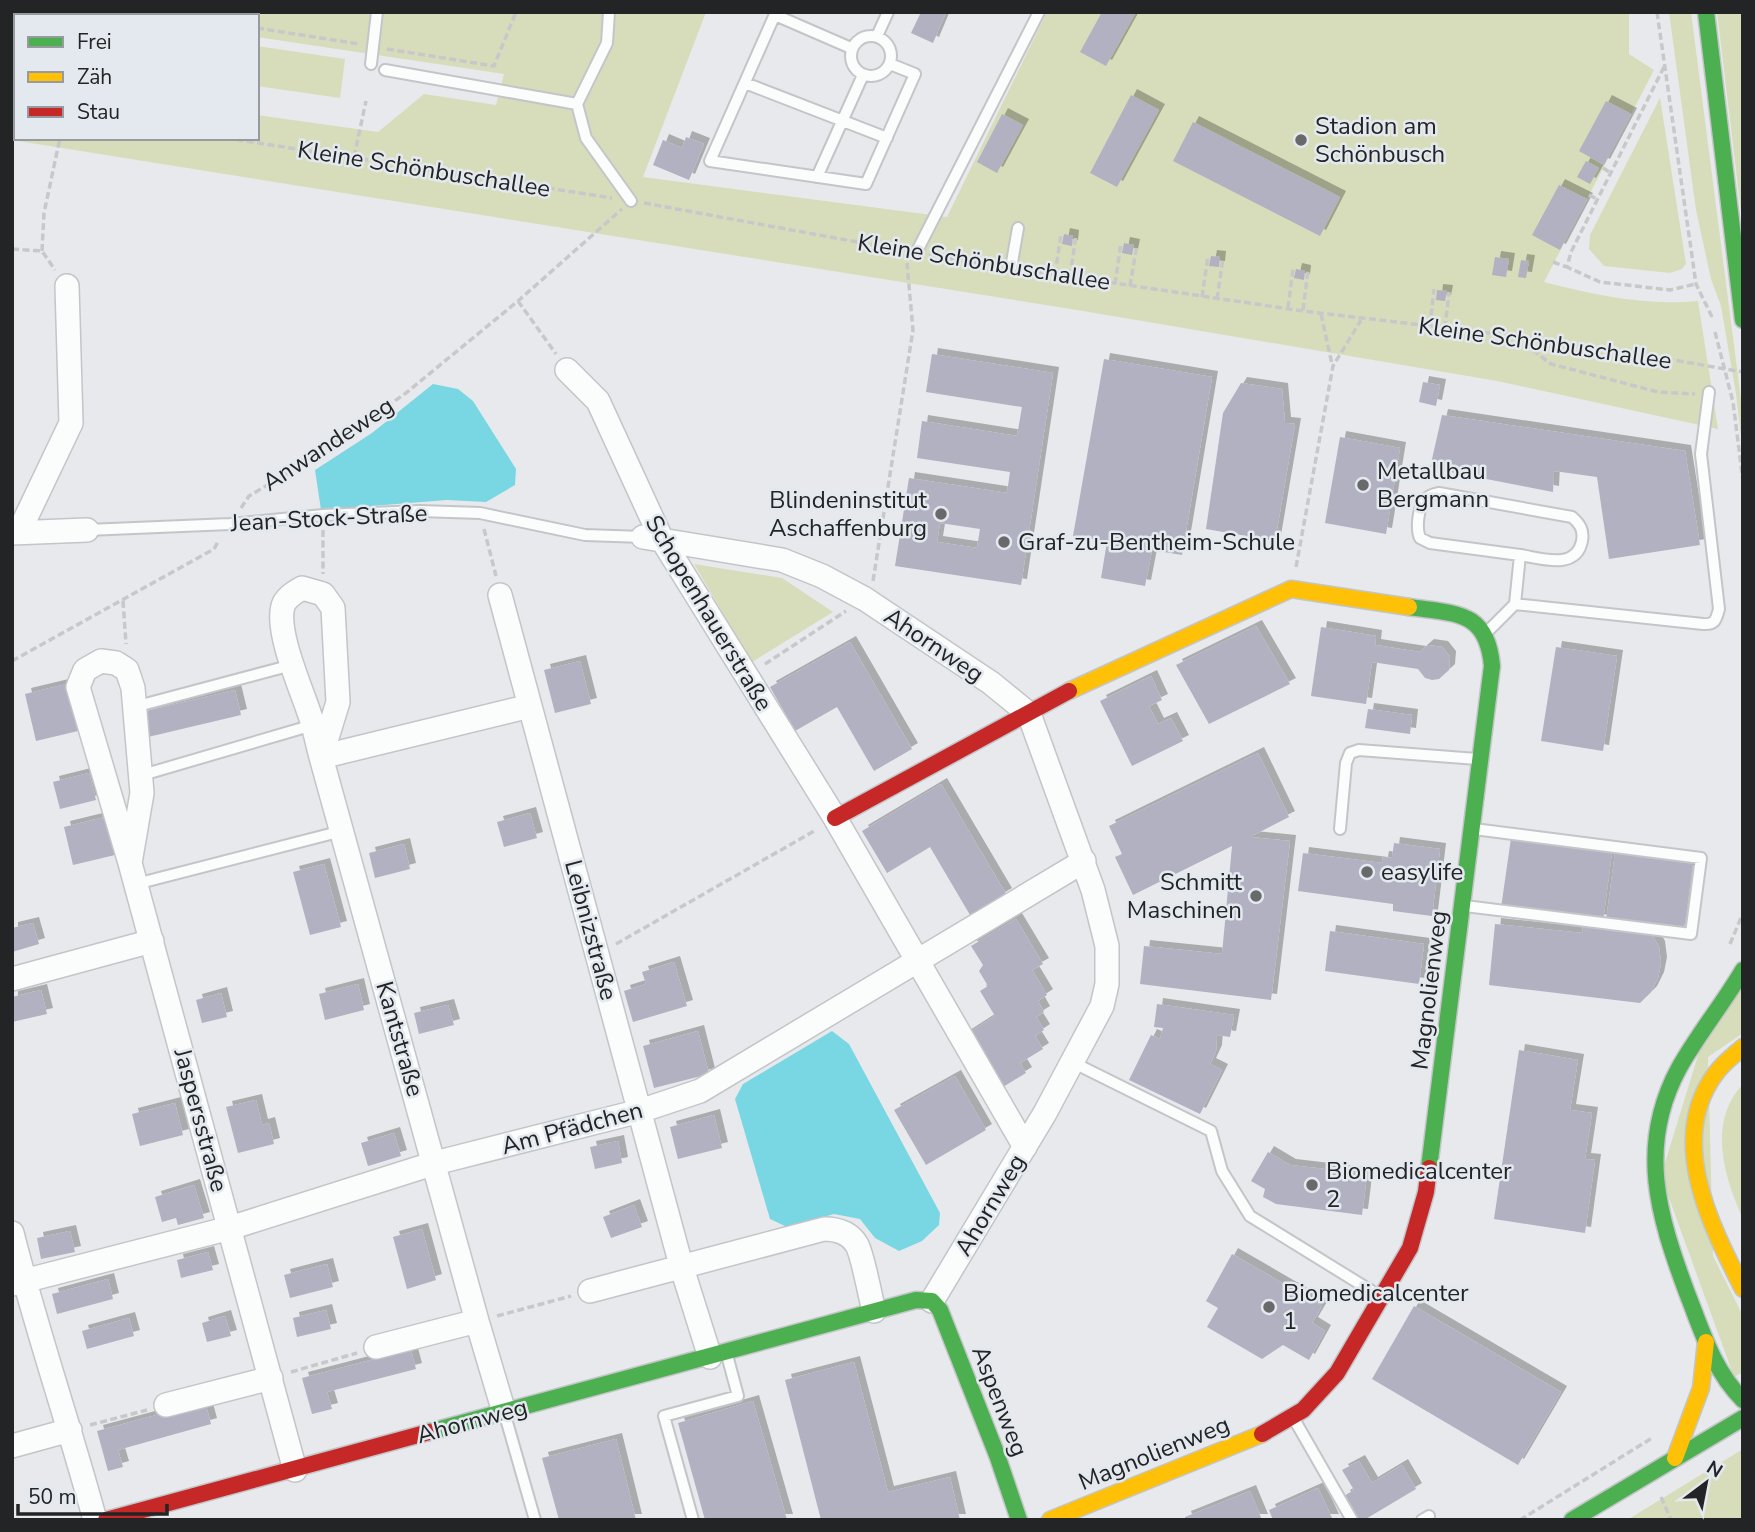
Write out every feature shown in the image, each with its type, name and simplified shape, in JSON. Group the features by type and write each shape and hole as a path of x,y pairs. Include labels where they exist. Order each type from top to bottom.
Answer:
{"main road":[{"path":"1706,12 1743,320"},
{"path":"835,818 1073,689 1274,594 1291,589 1458,614 1475,621 1486,633"},
{"name":"Magnolienweg","path":"1049,1520 1262,1434 1303,1410 1337,1373 1410,1248 1426,1192 1492,666 1491,648 1486,633"},
{"path":"1743,970 1678,1069 1664,1099 1653,1138 1653,1178 1661,1216 1706,1342 1722,1375 1743,1400"},
{"path":"1743,1047 1724,1061 1705,1086 1695,1116 1693,1152 1699,1192 1716,1238 1743,1289"},
{"name":"Ahornweg","path":"106,1520 873,1311 916,1300 932,1301"},
{"name":"Aspenweg","path":"932,1301 940,1310 1002,1469 1018,1520"},
{"path":"1675,1458 1701,1388 1706,1342"},
{"path":"1572,1520 1743,1418"}],"street":[{"path":"16,533 71,423 67,286"},
{"name":"Schopenhauerstraße","path":"568,370 598,401 652,538 835,818 1025,1147"},
{"name":"Jean-Stock-Straße","path":"16,533 87,530"},
{"name":"Ahornweg","path":"652,538 782,560 822,576 865,599 990,683 1029,714 1084,861 1107,946 1107,984 1102,1006 1025,1147 932,1301"},
{"name":"Kantstraße","path":"323,594 302,588 284,603 281,619 292,665 313,725 477,1321 505,1412"},
{"path":"321,757 338,702 333,608 323,594"},
{"name":"Leibnizstraße","path":"500,595 681,1265 718,1355"},
{"name":"Jaspersstraße","path":"133,873 142,793 133,688 127,670 116,663 101,661 85,670 78,687 152,941 295,1469"},
{"path":"321,757 530,706"},
{"name":"Am Pfädchen","path":"18,1282 230,1228 435,1163 640,1111 700,1091 1084,861"},
{"path":"12,979 152,941"},
{"path":"590,1291 681,1265 833,1229 845,1233 857,1245 873,1311"},
{"path":"12,1233 18,1282 71,1430 95,1520"},
{"path":"376,1347 477,1321"},
{"path":"166,1405 271,1378"},
{"path":"12,1446 71,1430"}],"lane":[{"path":"370,64 377,12"},
{"path":"609,12 607,43 577,104 586,138 631,201"},
{"path":"877,36 888,12"},
{"path":"911,252 1039,12"},
{"path":"851,48 775,14 710,161 866,184 915,74 890,64"},
{"path":"864,36 877,36 890,47 890,64 881,74 863,75 856,71 851,61 851,48 864,36"},
{"path":"385,70 577,104"},
{"path":"817,177 863,75"},
{"path":"745,83 887,138"},
{"path":"1011,268 1018,228"},
{"path":"1515,604 1703,624 1716,620 1719,609 1701,454 1709,392"},
{"path":"1439,493 1572,517 1579,524 1583,535 1580,548 1573,557 1554,561 1520,555 1430,543 1420,538 1416,531 1423,502 1430,495 1439,493"},
{"name":"Jean-Stock-Straße","path":"87,530 230,524 323,515 420,511 480,513 584,536 652,538"},
{"path":"1486,633 1515,604 1520,555"},
{"path":"134,707 292,665"},
{"path":"139,776 313,725"},
{"path":"1340,829 1346,763 1350,753 1359,750 1480,759"},
{"path":"1462,906 1691,934 1701,858 1471,828"},
{"path":"133,873 342,831"},
{"path":"1072,1062 1211,1131 1222,1171 1250,1216 1381,1297"},
{"path":"693,1520 664,1416 738,1396 718,1355"},
{"path":"505,1412 535,1520"},
{"path":"1292,1416 1352,1520"}],"path":[{"path":"259,28 494,66 516,12"},
{"path":"1657,12 1696,284 1712,314 1733,402 1743,481"},
{"path":"1567,267 1597,199 1665,65"},
{"path":"354,158 366,101"},
{"path":"60,140 44,213 41,251 67,286"},
{"name":"Kleine Schönbuschallee","path":"239,140 631,201 1011,268 1288,309 1515,336 1743,372"},
{"path":"1602,168 1611,173"},
{"path":"1589,195 1597,199"},
{"name":"Anwandeweg","path":"12,661 214,549 249,496 305,463 406,393 518,301 631,201"},
{"path":"1055,274 1061,234"},
{"path":"1070,277 1076,236"},
{"path":"1115,284 1121,243"},
{"path":"1130,286 1137,245"},
{"path":"12,249 41,251"},
{"path":"745,677 865,599 876,575 913,330 911,252"},
{"path":"1202,297 1208,256"},
{"path":"1217,299 1223,258"},
{"path":"1553,262 1600,282 1670,290 1696,284"},
{"path":"1288,309 1293,269"},
{"path":"1303,311 1308,271"},
{"path":"1430,327 1434,289"},
{"path":"1445,328 1449,292"},
{"path":"518,301 568,370"},
{"path":"1321,313 1333,366"},
{"path":"1291,589 1333,366 1361,318"},
{"path":"1515,336 1551,364 1658,392 1709,392"},
{"path":"480,513 500,595"},
{"path":"323,515 323,594"},
{"path":"123,601 127,670"},
{"path":"597,952 635,934 835,818"},
{"path":"477,1321 590,1291"},
{"path":"271,1378 376,1347"},
{"path":"71,1430 166,1405"},
{"path":"1520,1520 1657,1435"}],"green space":[{"path":"89,12 706,12 643,177 947,217 1047,12 1629,12 1629,54 1654,70 1544,282 1620,298 1659,302 1698,301 1718,429 1497,381 1083,311 12,140 12,78 14,140 259,140 259,115 378,132 424,94 496,105 504,74 259,37 259,14"},
{"path":"1669,12 1691,12 1743,415 1743,454 1721,306 1711,279 1696,210"},
{"path":"1717,12 1743,12 1743,228"},
{"path":"259,46 345,59 340,98 259,86"},
{"path":"1660,98 1686,264 1682,269 1670,273 1604,266 1589,249 1590,235"},
{"path":"694,564 782,578 833,612 752,662"},
{"path":"1743,981 1743,1033 1708,1057 1713,1256 1743,1316 1743,1372 1734,1377 1661,1176 1703,1039"},
{"path":"1743,1084 1743,1219 1725,1168 1722,1132 1732,1099"},
{"path":"1743,1449 1743,1520 1627,1520"}],"water":[{"path":"433,384 458,389 473,401 516,469 515,485 486,502 447,500 321,510 315,470 372,433"},
{"path":"832,1031 849,1044 940,1213 939,1225 922,1241 899,1251 875,1238 860,1219 834,1214 787,1227 770,1219 735,1099 743,1084"}],"building":[{"path":"921,12 946,12 933,43 911,33"},
{"path":"1102,12 1136,12 1106,66 1080,52"},
{"path":"1131,95 1159,110 1117,187 1090,173"},
{"path":"1606,101 1631,114 1604,165 1579,151"},
{"path":"1002,114 1023,125 997,173 977,162"},
{"path":"1193,122 1340,197 1320,236 1173,161"},
{"path":"686,137 704,144 689,180 653,165 663,140 682,148"},
{"path":"1586,161 1599,168 1590,184 1577,177"},
{"path":"1559,185 1587,199 1560,250 1532,235"},
{"path":"1064,234 1073,236 1072,246 1062,244"},
{"path":"1124,243 1134,245 1132,255 1122,253"},
{"path":"1211,256 1220,257 1219,267 1209,266"},
{"path":"1495,257 1509,259 1506,277 1492,275"},
{"path":"1521,260 1529,261 1526,278 1518,277"},
{"path":"1296,269 1305,271 1304,280 1294,278"},
{"path":"1437,290 1447,291 1445,301 1436,300"},
{"name":"Blindeninstitut Aschaffenburg","path":"932,354 1053,373 1021,585 895,566 909,478 1007,493 1010,472 917,458 922,421 1017,436 1022,407 926,392","holes":["940,523 980,529 977,548 937,542"]},
{"path":"1104,359 1212,377 1182,555 1152,550 1145,586 1101,578 1107,542 1073,536"},
{"path":"1423,382 1440,385 1436,406 1419,402"},
{"path":"1241,383 1282,389 1285,423 1295,424 1275,541 1206,529 1223,413"},
{"path":"1442,415 1685,451 1700,545 1609,559 1597,477 1554,471 1553,492 1430,468"},
{"name":"Metallbau Bergmann","path":"1340,437 1400,448 1386,534 1325,523"},
{"path":"1256,626 1290,684 1209,724 1176,665"},
{"path":"1321,627 1376,636 1375,645 1420,652 1428,645 1442,647 1450,657 1449,670 1439,679 1432,680 1425,678 1418,669 1372,662 1366,704 1311,696"},
{"path":"850,642 912,749 874,771 837,707 795,731 770,687"},
{"path":"1556,647 1617,656 1603,751 1541,741"},
{"path":"580,661 591,704 555,713 544,670"},
{"path":"1151,676 1162,700 1149,706 1158,724 1171,718 1183,741 1132,766 1100,701"},
{"path":"67,684 78,731 36,741 25,694"},
{"path":"235,690 241,715 148,737 142,712"},
{"path":"1368,709 1412,715 1410,734 1365,728"},
{"path":"1258,753 1289,817 1250,837 1290,841 1271,1000 1140,984 1144,946 1222,954 1232,846 1133,895 1115,857 1122,854 1109,826"},
{"path":"89,773 96,800 60,809 53,782"},
{"path":"941,784 1006,894 970,915 930,847 887,873 862,831"},
{"path":"530,813 537,838 504,847 497,822"},
{"path":"105,817 115,855 73,865 64,827"},
{"path":"1511,838 1612,852 1603,921 1501,908"},
{"path":"1394,843 1440,849 1432,916 1393,911 1393,904 1298,891 1303,853 1382,863 1383,857 1392,858"},
{"path":"404,844 410,869 375,878 369,853"},
{"path":"1615,853 1693,863 1684,930 1606,921"},
{"path":"324,864 341,927 310,935 293,872"},
{"path":"1016,919 1043,964 1032,970 1047,995 1038,1001 1044,1012 1036,1017 1044,1030 1035,1036 1043,1049 1020,1063 1026,1073 998,1090 964,1036 995,1016 980,991 988,986 979,971 983,965 971,946"},
{"path":"1584,922 1651,933 1659,947 1661,963 1651,992 1640,1003 1489,985 1495,924 1582,933"},
{"path":"33,923 39,944 12,952 12,928"},
{"path":"1330,931 1424,944 1419,984 1325,971"},
{"path":"674,962 687,1006 633,1022 624,991 646,984 642,972"},
{"path":"358,984 364,1010 325,1020 319,994"},
{"path":"41,990 47,1014 12,1022 12,997"},
{"path":"221,993 227,1017 202,1023 196,1000"},
{"path":"1157,1004 1234,1015 1230,1037 1217,1035 1216,1051 1210,1064 1222,1070 1200,1114 1129,1080 1151,1035 1160,1039 1163,1028 1154,1027"},
{"path":"448,1005 454,1025 419,1034 414,1013"},
{"path":"698,1031 709,1074 654,1088 643,1046"},
{"path":"1519,1050 1578,1060 1570,1110 1592,1113 1585,1159 1595,1160 1585,1233 1494,1219"},
{"path":"955,1076 986,1130 926,1165 894,1110"},
{"path":"256,1100 262,1125 269,1123 274,1144 238,1153 226,1107"},
{"path":"175,1103 183,1135 140,1146 132,1114"},
{"path":"714,1115 722,1148 678,1159 670,1127"},
{"path":"394,1133 401,1156 368,1166 361,1143"},
{"path":"618,1141 622,1163 595,1169 590,1147"},
{"name":"Biomedicalcenter 2","path":"1268,1152 1290,1165 1367,1174 1362,1215 1276,1204 1263,1197 1265,1189 1251,1181"},
{"path":"194,1185 204,1218 178,1225 176,1218 162,1222 155,1197"},
{"path":"634,1205 642,1227 611,1238 603,1217"},
{"path":"422,1229 436,1280 407,1289 393,1237"},
{"path":"70,1231 75,1252 41,1259 37,1238"},
{"path":"208,1252 213,1270 181,1278 177,1260"},
{"name":"Biomedicalcenter 1","path":"1232,1254 1322,1306 1312,1323 1325,1331 1309,1360 1283,1345 1262,1359 1207,1327 1218,1308 1206,1301"},
{"path":"327,1264 333,1287 290,1298 284,1275"},
{"path":"108,1279 113,1299 57,1314 52,1294"},
{"path":"1414,1306 1561,1392 1518,1465 1372,1379"},
{"path":"326,1310 331,1329 297,1337 293,1318"},
{"path":"225,1316 231,1336 207,1342 202,1323"},
{"path":"129,1318 134,1336 87,1349 82,1331"},
{"path":"409,1343 416,1369 327,1392 332,1409 312,1414 302,1378 390,1355"},
{"path":"854,1362 888,1492 950,1477 960,1520 821,1520 785,1380"},
{"path":"753,1401 787,1520 705,1520 678,1423"},
{"path":"205,1402 211,1424 118,1450 123,1467 108,1471 97,1431"},
{"path":"616,1439 636,1520 559,1520 542,1458"},
{"path":"1359,1461 1372,1483 1402,1465 1416,1489 1364,1520 1358,1520 1344,1496 1354,1490 1342,1470"},
{"path":"1318,1488 1333,1520 1273,1520 1269,1510"},
{"path":"1250,1491 1262,1520 1186,1520 1185,1517"}],"traffic: fast":[{"path":"1706,12 1743,320"},
{"path":"1409,607 1455,614 1476,625 1484,634 1492,666 1429,1168"},
{"path":"1743,970 1679,1068 1666,1097 1658,1125 1655,1153 1661,1208 1677,1264 1709,1350 1724,1376 1743,1400"},
{"path":"429,1432 916,1300 932,1301 940,1310 997,1455 1019,1520"},
{"path":"1572,1520 1743,1418"}],"traffic: slow":[{"path":"1069,691 1291,589 1409,607"},
{"path":"1743,1047 1719,1069 1701,1099 1695,1126 1694,1154 1707,1210 1743,1289"},
{"path":"1675,1458 1701,1388 1706,1342"},
{"path":"1050,1520 1262,1434"}],"traffic: jam":[{"path":"835,818 1069,691"},
{"path":"1262,1434 1303,1410 1337,1373 1410,1248 1426,1192 1429,1168"},
{"path":"106,1520 429,1432"}],"place":[{"name":"Stadion am Schönbusch","path":"1301,140"},
{"name":"Metallbau Bergmann","path":"1363,485"},
{"name":"Blindeninstitut Aschaffenburg","path":"941,514"},
{"name":"Graf-zu-Bentheim-Schule","path":"1004,542"},
{"name":"easylife","path":"1367,872"},
{"name":"Schmitt Maschinen","path":"1256,896"},
{"name":"Biomedicalcenter 2","path":"1312,1185"},
{"name":"Biomedicalcenter 1","path":"1269,1307"}]}
